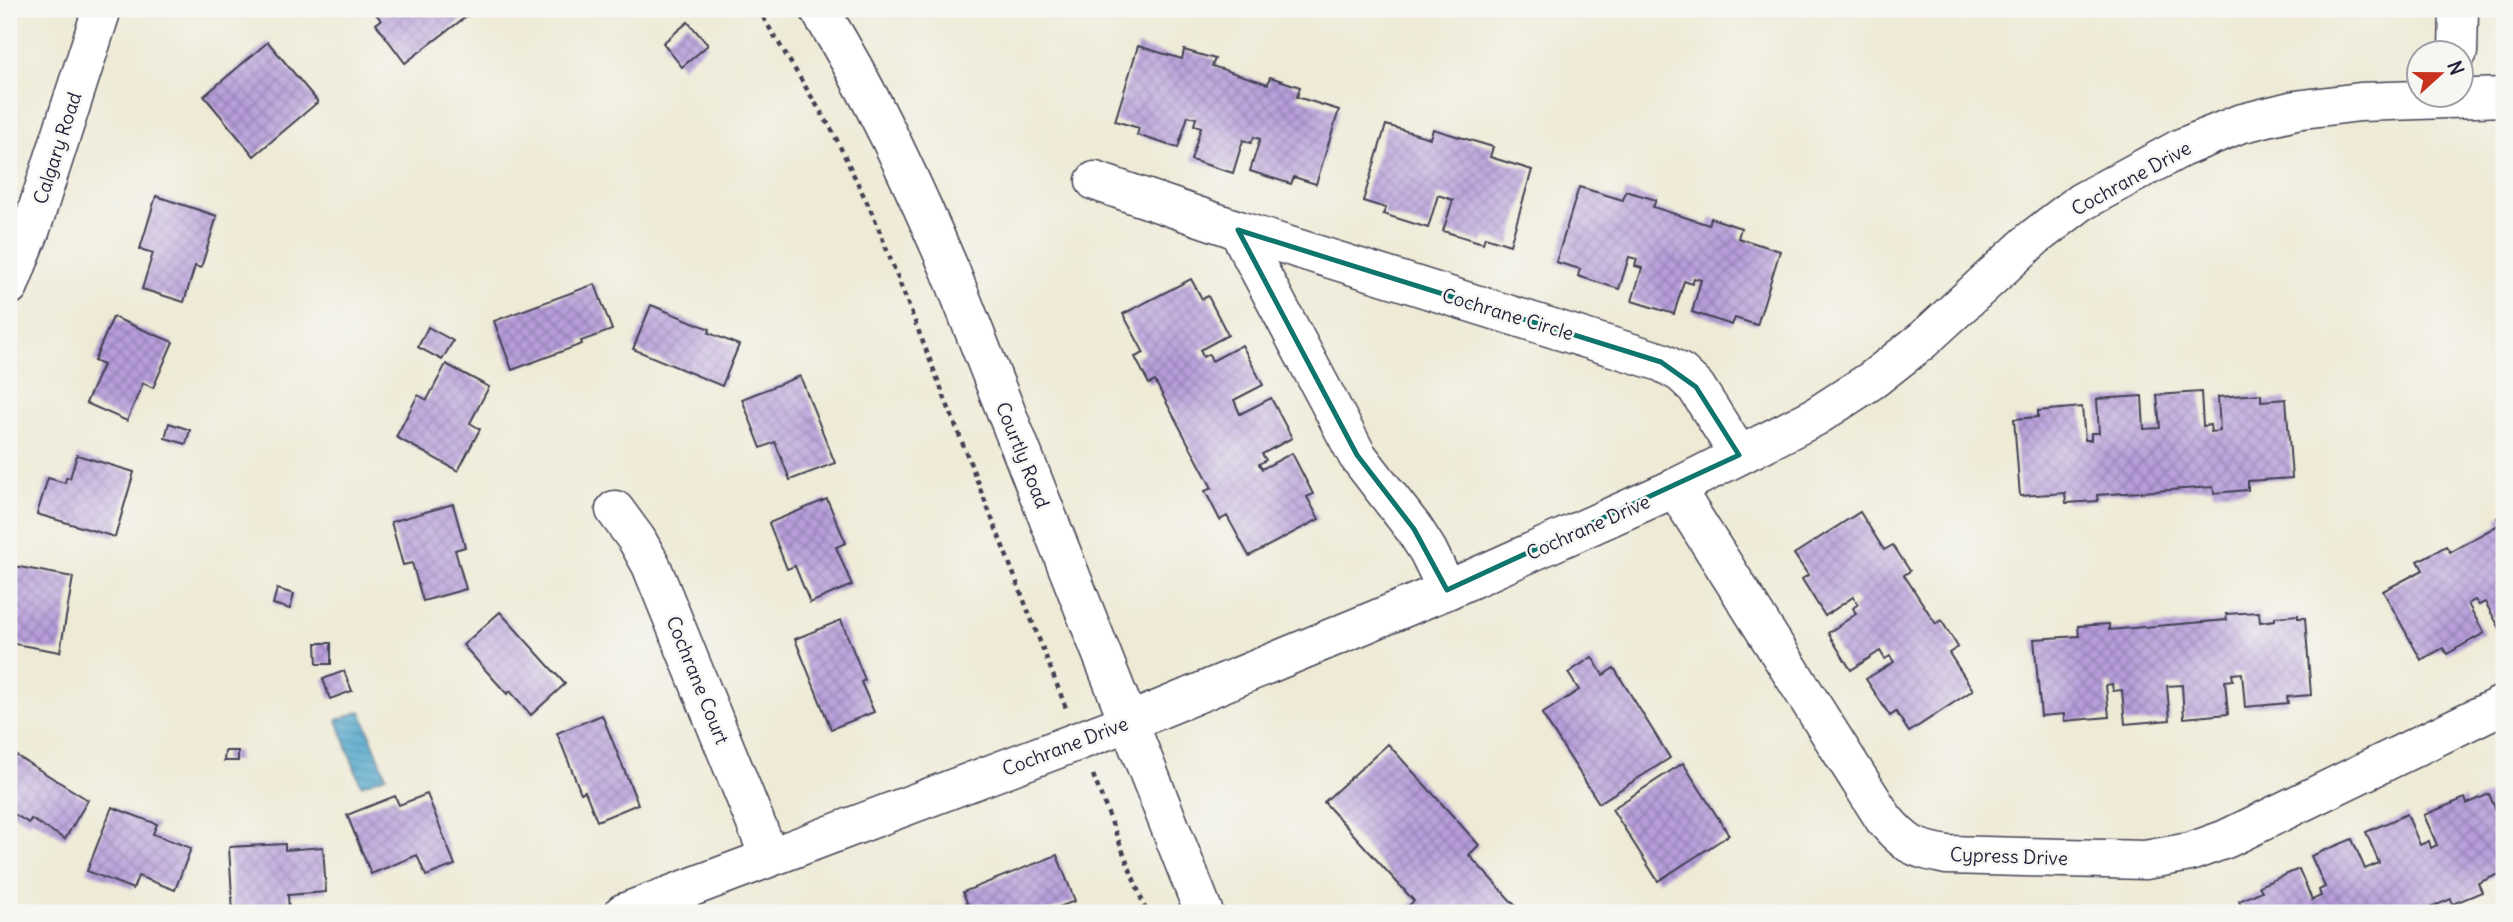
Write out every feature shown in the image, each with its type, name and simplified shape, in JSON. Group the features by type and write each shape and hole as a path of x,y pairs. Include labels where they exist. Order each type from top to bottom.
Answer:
{"street":[{"name":"Calgary Road","path":"9,286 31,229 102,9"},
{"name":"Courtly Road","path":"819,9 874,106 919,199 960,296 1203,913"},
{"path":"2458,38 2459,9"},
{"name":"Cochrane Drive","path":"2474,96 2504,97"},
{"name":"Cochrane Drive","path":"623,913 1129,722 1447,590 1675,488 1815,417 1872,380 1923,340 2035,237 2081,202 2181,148 2239,124 2295,110 2404,99"},
{"name":"Cochrane Circle","path":"1095,181 1238,230 1661,362 1681,373 1696,387 1739,454"},
{"path":"1238,230 1357,455 1414,528 1447,590"},
{"name":"Cypress Drive","path":"1675,488 1884,819 1899,837 1919,849 1947,855 2145,860 2190,852 2226,839 2504,704"},
{"name":"Cochrane Court","path":"615,510 651,565 769,856"}],"path":[{"path":"758,9 833,132 874,218 1147,913"}],"highlighted area":[{"path":"1238,230 1661,362 1696,387 1739,455 1447,590 1414,529 1357,455"}],"water":[{"path":"361,711 386,776 361,785 337,720"}],"building":[{"path":"372,9 470,9 472,12 405,63 376,24 381,20"},
{"path":"688,22 708,45 682,67 663,43"},
{"path":"268,42 318,102 254,156 204,96"},
{"path":"1138,46 1182,59 1184,50 1215,59 1212,66 1268,84 1270,77 1300,87 1297,97 1339,110 1316,184 1294,177 1291,184 1250,171 1260,139 1254,137 1251,143 1243,140 1233,173 1191,160 1201,127 1194,125 1196,118 1188,116 1178,148 1137,135 1139,128 1115,121"},
{"path":"1386,125 1430,138 1433,129 1493,147 1490,157 1532,170 1510,245 1485,237 1483,243 1443,231 1453,200 1438,195 1428,228 1383,214 1386,208 1363,201"},
{"path":"1579,187 1623,200 1626,191 1656,200 1653,207 1709,225 1711,218 1741,228 1738,238 1780,251 1757,325 1735,318 1732,325 1692,312 1701,280 1694,278 1692,284 1684,281 1674,314 1632,301 1642,268 1635,266 1637,259 1629,257 1619,289 1578,276 1580,269 1556,262"},
{"path":"156,196 217,216 201,268 195,266 184,302 142,289 153,253 140,249"},
{"path":"1191,279 1202,299 1208,296 1228,335 1200,350 1203,357 1209,354 1212,361 1242,345 1263,385 1234,400 1240,414 1271,398 1292,438 1262,454 1266,460 1259,464 1262,469 1292,453 1313,494 1307,497 1319,519 1249,556 1227,516 1220,520 1205,491 1212,488 1155,381 1149,384 1135,357 1144,353 1123,314"},
{"path":"595,284 612,330 512,370 494,321"},
{"path":"651,305 710,329 709,333 739,345 722,386 633,349"},
{"path":"113,317 173,342 153,388 143,383 127,421 86,403 103,365 94,361"},
{"path":"428,327 453,341 442,360 418,347"},
{"path":"446,364 489,387 470,423 480,429 458,471 396,437 418,395 427,400"},
{"path":"800,376 835,463 790,480 775,442 761,448 742,399"},
{"path":"2201,392 2203,426 2210,425 2211,432 2220,431 2218,397 2261,394 2261,401 2286,399 2292,478 2248,481 2248,490 2214,493 2213,487 2097,495 2098,501 2066,503 2065,493 2020,496 2014,419 2038,417 2038,411 2082,407 2085,440 2091,440 2091,433 2099,433 2097,399 2142,396 2144,429 2160,428 2157,395"},
{"path":"169,423 190,430 186,444 165,438"},
{"path":"77,455 134,472 115,537 37,514 48,478 65,483 66,478 70,478"},
{"path":"827,499 846,543 836,547 852,585 810,603 795,566 787,569 769,523"},
{"path":"453,504 465,547 455,550 466,589 423,601 412,563 403,565 391,522"},
{"path":"1860,512 1884,550 1893,545 1910,571 1904,575 1936,624 1941,620 1958,647 1949,653 1973,690 1909,732 1896,712 1890,716 1866,679 1894,662 1890,656 1885,659 1880,651 1851,670 1828,633 1856,614 1853,608 1858,604 1853,597 1825,616 1802,579 1808,575 1794,554"},
{"path":"2504,514 2504,631 2502,632 2485,602 2479,605 2475,600 2468,604 2484,633 2447,654 2443,648 2421,660 2383,591 2423,570 2418,561 2446,546 2450,552 2500,524 2497,518"},
{"path":"14,566 73,577 60,652 9,643 9,597"},
{"path":"277,589 294,594 290,609 273,604"},
{"path":"500,612 565,684 531,715 510,691 507,694 463,645"},
{"path":"2259,612 2260,622 2275,620 2275,617 2298,615 2298,618 2305,618 2311,695 2287,697 2288,703 2245,707 2242,673 2232,674 2233,680 2225,681 2228,714 2184,718 2182,685 2167,686 2170,720 2125,724 2122,690 2113,691 2112,684 2106,685 2109,717 2064,721 2064,714 2041,716 2034,639 2079,636 2078,626 2109,624 2109,630 2227,620 2226,614"},
{"path":"841,620 865,680 861,682 874,712 831,729 795,639"},
{"path":"316,643 331,643 331,664 317,664"},
{"path":"1592,657 1603,675 1614,668 1670,758 1599,803 1542,714 1579,690 1568,673"},
{"path":"344,671 352,691 330,699 323,679"},
{"path":"602,715 638,804 597,821 585,791 581,793 557,733"},
{"path":"1388,744 1479,845 1469,855 1522,913 1406,913 1404,910 1414,901 1324,802"},
{"path":"9,751 88,800 65,839 31,819 29,823 9,811"},
{"path":"225,751 238,751 238,761 224,761"},
{"path":"1683,763 1729,835 1658,881 1612,809"},
{"path":"427,794 455,865 426,876 417,855 371,874 347,815 395,796 399,805"},
{"path":"2489,794 2504,829 2504,872 2478,883 2482,892 2453,904 2451,899 2417,913 2244,913 2239,901 2262,891 2259,886 2299,869 2312,900 2321,896 2319,890 2325,887 2311,856 2352,839 2365,869 2379,863 2366,832 2407,814 2420,845 2429,841 2431,848 2437,845 2424,815 2465,798 2467,804"},
{"path":"112,807 157,824 153,834 191,848 175,890 138,876 133,889 87,871"},
{"path":"285,844 285,850 323,847 326,892 288,895 289,913 233,913 229,847"},
{"path":"1057,855 1075,901 1043,913 971,913 963,892"},
{"path":"940,906 943,913 922,913"},
{"path":"1991,910 2029,911 2029,913 1991,913"},
{"path":"2051,910 2095,911 2095,913 2051,913"}]}
